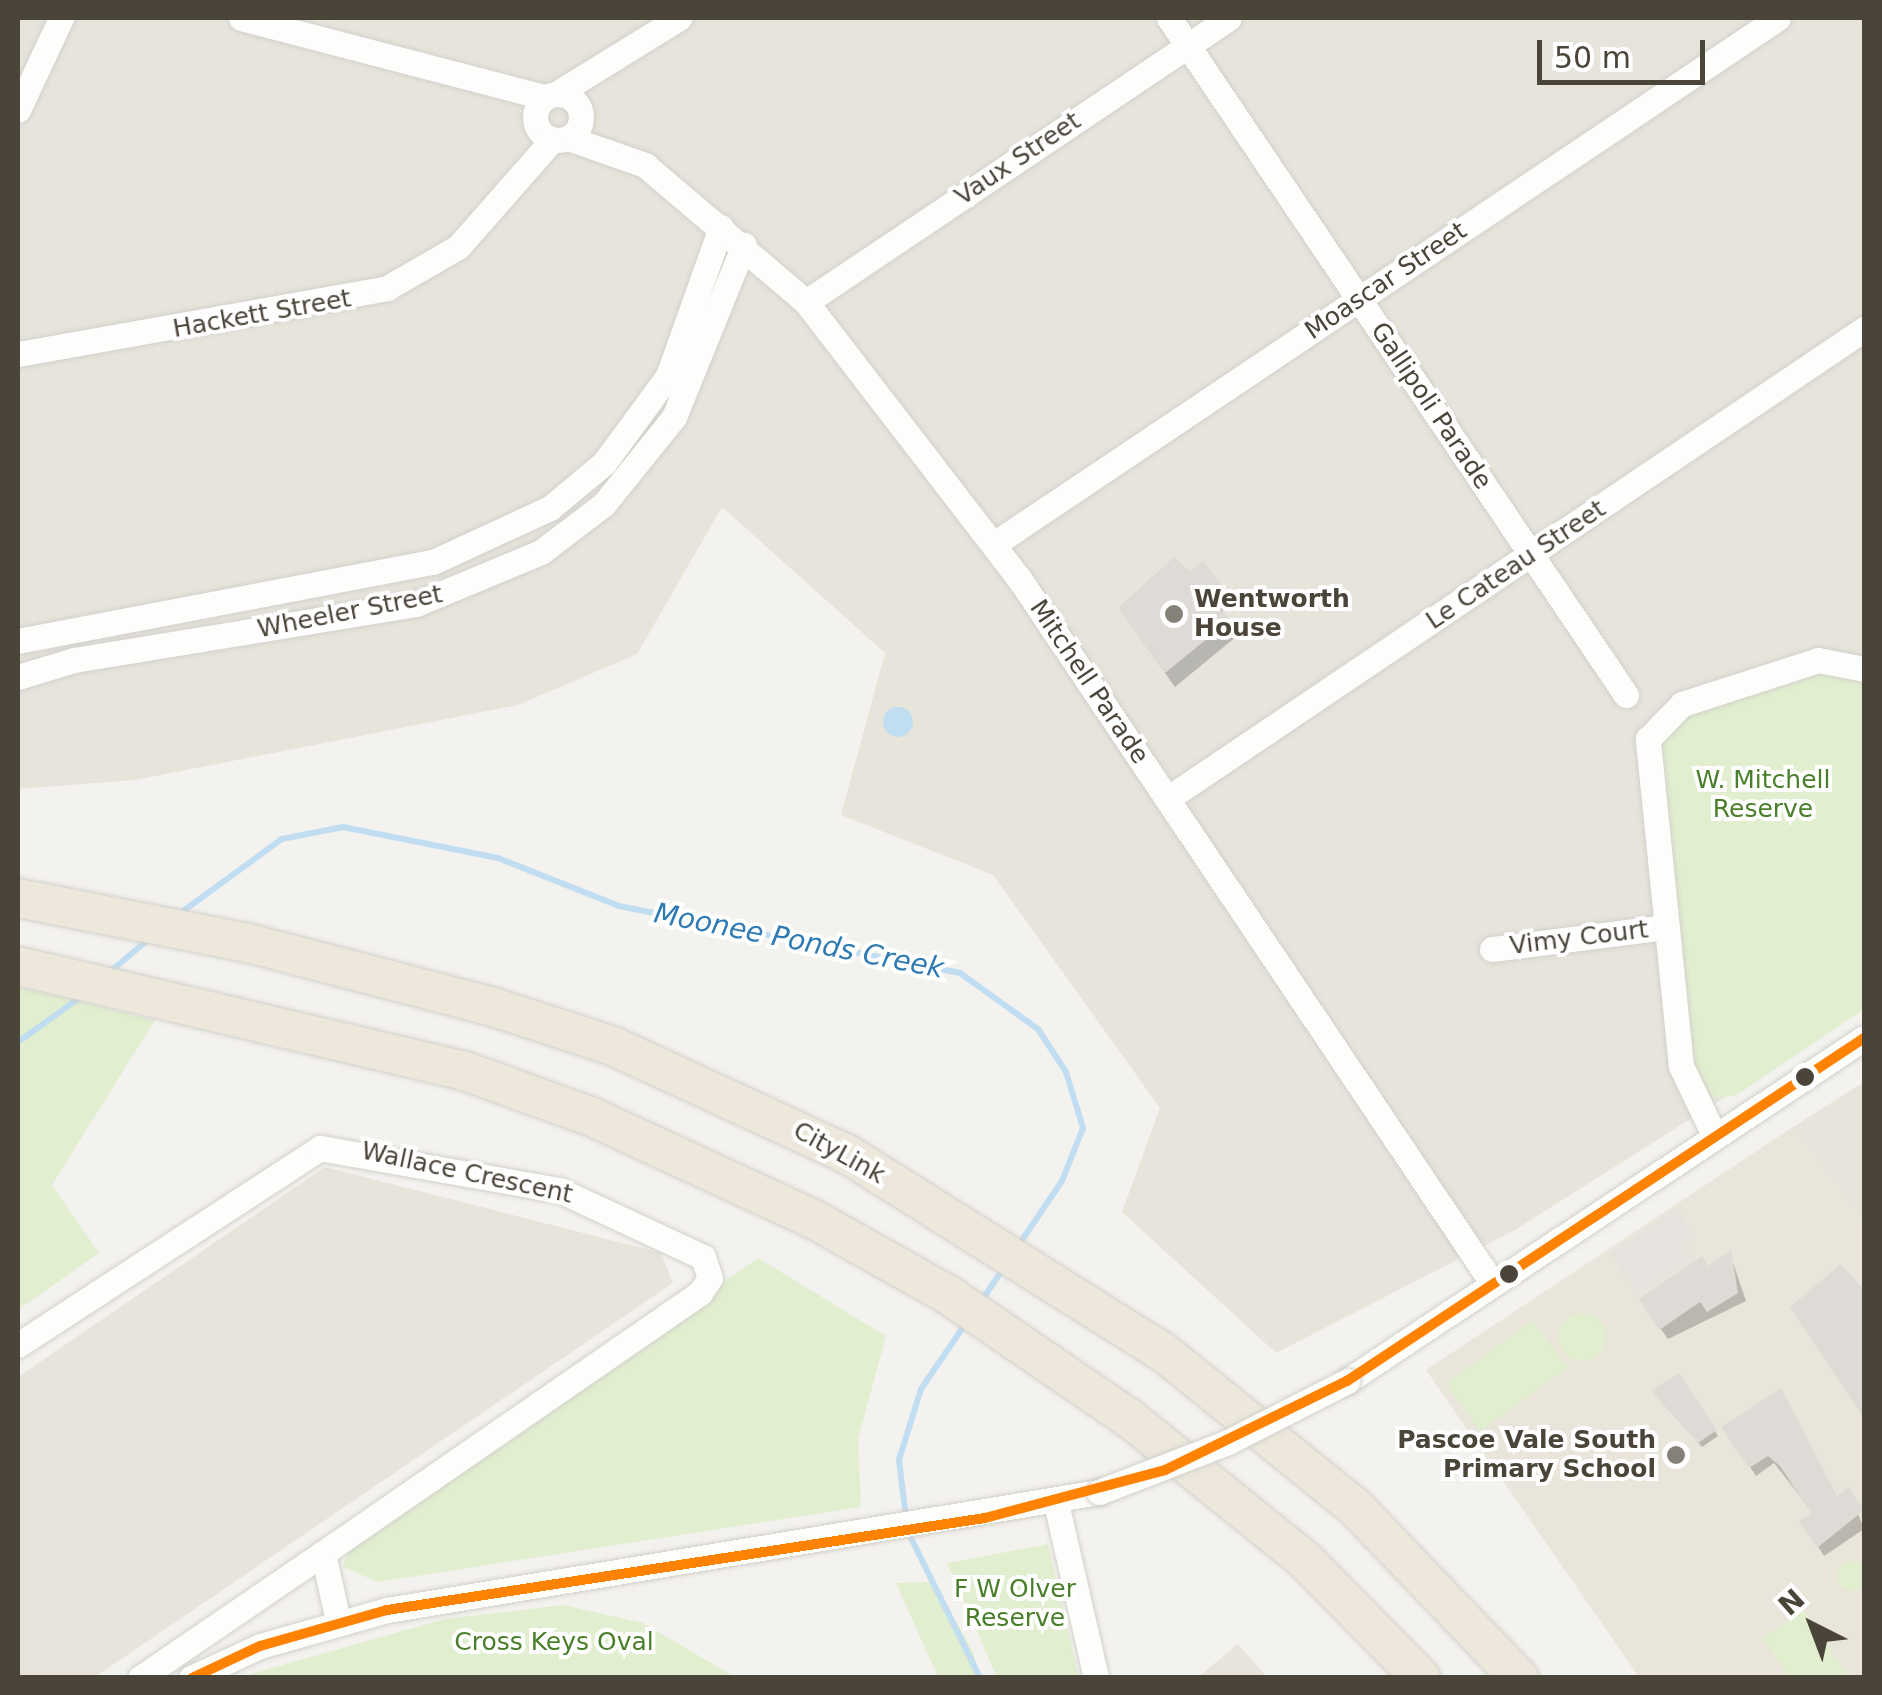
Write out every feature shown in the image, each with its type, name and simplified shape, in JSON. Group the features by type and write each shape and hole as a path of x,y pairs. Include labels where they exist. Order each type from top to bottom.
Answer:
{"highway":[{"path":"18,884 86,912"},
{"name":"CityLink","path":"18,898 248,943 612,1046 847,1154 1050,1280 1288,1449 1519,1678"},
{"path":"22,967 186,1000 392,1050 590,1116 815,1220 947,1294 1008,1334 1289,1547 1421,1678"}],"street":[{"path":"18,110 62,18"},
{"name":"Mitchell Parade","path":"242,18 410,58 497,90 610,146 744,244 806,302 994,544 1493,1284"},
{"path":"580,111 612,63 679,18"},
{"name":"Gallipoli Parade","path":"1169,18 1626,695"},
{"name":"Vaux Street","path":"806,302 1229,18"},
{"name":"Moascar Street","path":"994,544 1778,18"},
{"name":"Hackett Street","path":"18,354 374,292 458,247 520,172 549,119 612,63"},
{"name":"Mitchell Parade","path":"549,119 580,111 610,146"},
{"name":"Wheeler Street","path":"18,642 433,562 550,508 604,463 668,376 721,226"},
{"name":"Wheeler Street","path":"18,677 74,660 416,604 541,552 604,504 674,417 744,244"},
{"name":"Le Cateau Street","path":"1167,799 1864,330"},
{"path":"1715,1137 1685,1083 1648,753 1655,725 1682,704 1818,660 1864,669"},
{"name":"Vimy Court","path":"1492,948 1666,927"},
{"path":"190,1678 260,1646 338,1621 985,1518 1100,1492 1228,1442 1347,1381 1864,1038"},
{"name":"Wallace Crescent","path":"18,1345 320,1148 559,1190 704,1257 710,1278 700,1294 140,1678"},
{"path":"1056,1502 1096,1678"},
{"path":"324,1553 338,1621"}],"shaded area":[{"path":"18,18 1864,18 1864,1009 1515,1230 1276,1353 1122,1212 1160,1108 993,875 841,815 885,653 722,507 637,654 518,705 135,780 18,789"},
{"path":"1864,1082 1864,1225 1793,1127"},
{"name":"Pascoe Vale South Primary School","path":"1793,1127 1864,1225 1864,1677 1639,1677 1426,1370"},
{"path":"325,1167 661,1253 673,1283 95,1677 18,1677 18,1377"},
{"path":"1676,1209 1696,1238 1684,1247 1692,1259 1638,1295 1610,1253"},
{"path":"1238,1644 1267,1677 1198,1677"}],"green space":[{"name":"W. Mitchell Reserve","path":"1816,672 1864,683 1864,1009 1737,1095 1712,1098 1692,1064 1659,747 1669,726 1695,711"},
{"path":"18,987 155,1020 52,1185 99,1253 18,1310"},
{"path":"758,1258 886,1336 858,1439 861,1507 378,1582 343,1567 350,1543"},
{"path":"1582,1313 1599,1320 1606,1337 1599,1354 1582,1361 1565,1354 1558,1337 1565,1320"},
{"path":"1533,1320 1568,1368 1480,1431 1446,1383"},
{"name":"F W Olver Reserve","path":"1048,1544 1079,1677 997,1677 947,1563"},
{"path":"1852,1561 1863,1565 1867,1576 1863,1587 1852,1591 1841,1587 1837,1576 1841,1565"},
{"path":"934,1582 973,1652 980,1677 938,1677 896,1583"},
{"name":"Cross Keys Oval","path":"563,1605 643,1623 735,1677 240,1677 445,1619"},
{"path":"1804,1610 1849,1677 1789,1677 1762,1638"}],"water":[{"path":"898,707 909,711 913,722 909,733 898,737 887,733 883,722 887,711"}],"building":[{"name":"Wentworth House","path":"1174,557 1190,571 1203,561 1223,586 1211,598 1230,620 1165,673 1118,608"},
{"path":"1731,1250 1738,1293 1707,1312 1700,1302 1659,1330 1639,1299 1702,1256 1708,1266"},
{"path":"1841,1264 1864,1290 1864,1418 1790,1307"},
{"path":"1679,1373 1717,1430 1698,1443 1651,1391"},
{"path":"1781,1388 1837,1496 1849,1487 1864,1510 1817,1548 1799,1521 1811,1513 1780,1466 1768,1456 1749,1468 1721,1427"}],"waterway":[{"name":"Moonee Ponds Creek","path":"179,914 282,839 343,827 498,858 619,906 960,973 1038,1029 1066,1072 1083,1128 1062,1181 1018,1246"},
{"name":"Moonee Ponds Creek","path":"110,972 150,938"},
{"name":"Moonee Ponds Creek","path":"18,1042 82,996"},
{"name":"Moonee Ponds Creek","path":"982,1300 1003,1269"},
{"name":"Moonee Ponds Creek","path":"906,1518 899,1460 921,1389 966,1323"},
{"name":"Moonee Ponds Creek","path":"907,1530 980,1678"}],"transit line":[{"path":"192,1678 260,1646 387,1610 985,1518 1165,1470 1347,1381 1864,1038"}],"place":[{"name":"Wentworth House","path":"1174,614"},
{"name":"Pascoe Vale South Primary School","path":"1676,1455"}]}
